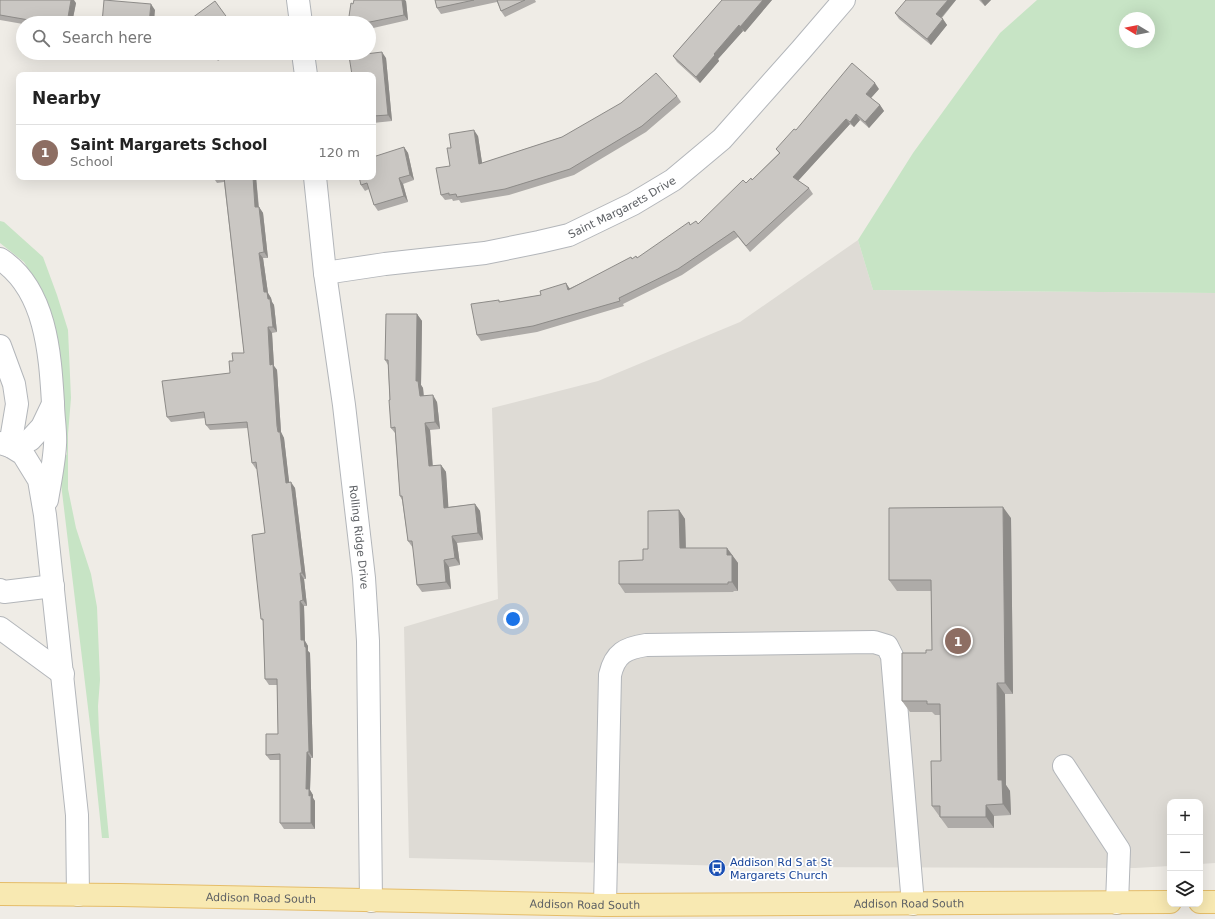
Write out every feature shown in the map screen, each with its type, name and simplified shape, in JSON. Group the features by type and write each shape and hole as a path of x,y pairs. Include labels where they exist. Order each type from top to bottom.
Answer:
{"main road":[{"name":"Addison Road South","path":"0,894 605,905 1167,902"},
{"path":"1203,902 1215,902"}],"street":[{"path":"298,0 299,16"},
{"name":"Saint Margarets Drive","path":"325,273 385,264 485,253 539,242 569,235 634,204 673,180 722,139 844,0"},
{"path":"305,60 306,72"},
{"name":"Rolling Ridge Drive","path":"316,180 325,273 343,397 364,578 368,641 371,901"},
{"path":"0,259 11,267 20,277 33,297 41,318 50,359 55,446 45,515"},
{"path":"0,346 5,369 14,384 17,404 5,444"},
{"path":"5,444 30,440 42,427 53,404"},
{"path":"5,444 23,454 39,480 45,515 78,815 78,895"},
{"path":"0,590 4,592 53,586"},
{"path":"0,628 63,674"},
{"path":"605,905 610,675 613,664 622,652 632,647 646,645 866,642 874,642 886,646 892,656 913,904"},
{"path":"1064,766 1119,850 1117,903"}],"shaded area":[{"path":"858,240 873,290 1215,293 1215,863 1203,864 1203,799 1167,799 1167,866 1135,868 778,867 409,858 404,627 498,599 492,408 598,381 740,322"}],"green space":[{"path":"1037,0 1215,0 1215,293 873,290 858,240 913,153 1000,33"},
{"path":"0,221 4,222 43,257 68,330 71,398 68,434 68,489 76,528 91,574 97,607 100,680 98,706 99,733 109,838 102,838 92,741 59,467 67,454 55,331 46,298 24,262 0,243"}],"building":[{"path":"0,0 71,0 68,16 16,16 16,18 0,15"},
{"path":"104,0 151,4 150,16 103,16"},
{"path":"354,0 402,0 404,15 376,21 376,16 349,16 351,3 353,4"},
{"path":"435,0 474,0 437,8"},
{"path":"497,0 525,0 501,11"},
{"path":"722,0 763,0 740,27 739,25 696,77 673,56"},
{"path":"906,0 948,0 936,14 943,19 927,39 895,13"},
{"path":"215,1 226,16 195,16"},
{"path":"382,52 388,115 376,116 376,72 352,72 350,60 376,60 376,53"},
{"path":"852,63 875,83 866,94 880,105 865,122 856,114 850,122 846,119 793,177 809,188 746,246 734,231 678,269 619,298 620,301 533,326 477,335 471,304 499,300 499,302 541,295 540,291 566,283 568,290 631,257 632,259 636,256 637,258 689,222 690,225 696,221 698,224 743,180 746,183 751,178 752,180 780,153 776,149 794,129 796,130"},
{"path":"656,73 677,96 642,126 570,169 505,189 457,197 456,194 449,195 449,193 441,195 436,168 450,166 447,148 451,148 449,134 474,130 479,164 562,137 621,103"},
{"path":"404,147 410,175 399,178 404,196 374,205 367,183 361,185 360,180 376,180 376,156"},
{"path":"224,180 253,180 255,207 259,207 264,252 259,253 264,292 267,292 268,299 270,299 273,327 268,327 270,365 273,364 277,426 278,432 280,432 286,483 291,482 302,573 300,573 303,600 300,601 301,640 304,640 306,647 309,752 307,752 306,789 309,789 309,796 311,795 311,823 280,823 280,754 266,755 266,734 278,734 277,679 265,679 263,619 261,619 252,535 265,533 256,462 252,463 247,422 206,425 204,412 167,417 162,381 230,373 229,361 233,361 232,353 244,353"},
{"path":"386,314 417,314 416,381 418,381 420,396 433,395 435,422 425,423 429,466 441,465 444,508 475,504 478,533 452,536 455,558 444,560 446,582 417,585 412,541 408,541 402,496 400,496 395,427 391,428 388,360 385,360"},
{"path":"1003,507 1005,683 997,683 998,780 1002,780 1003,804 986,805 986,817 940,817 940,806 932,806 931,761 941,761 940,704 927,704 927,701 902,701 902,653 926,653 926,650 932,650 931,580 889,580 889,508"},
{"path":"679,510 680,548 727,548 727,555 732,555 732,582 728,582 728,584 619,584 619,561 643,560 643,549 648,549 648,511"}],"place":[{"name":"Saint Margarets School","path":"958,641"},
{"name":"Addison Rd S at St Margarets Church","path":"717,868"}]}
